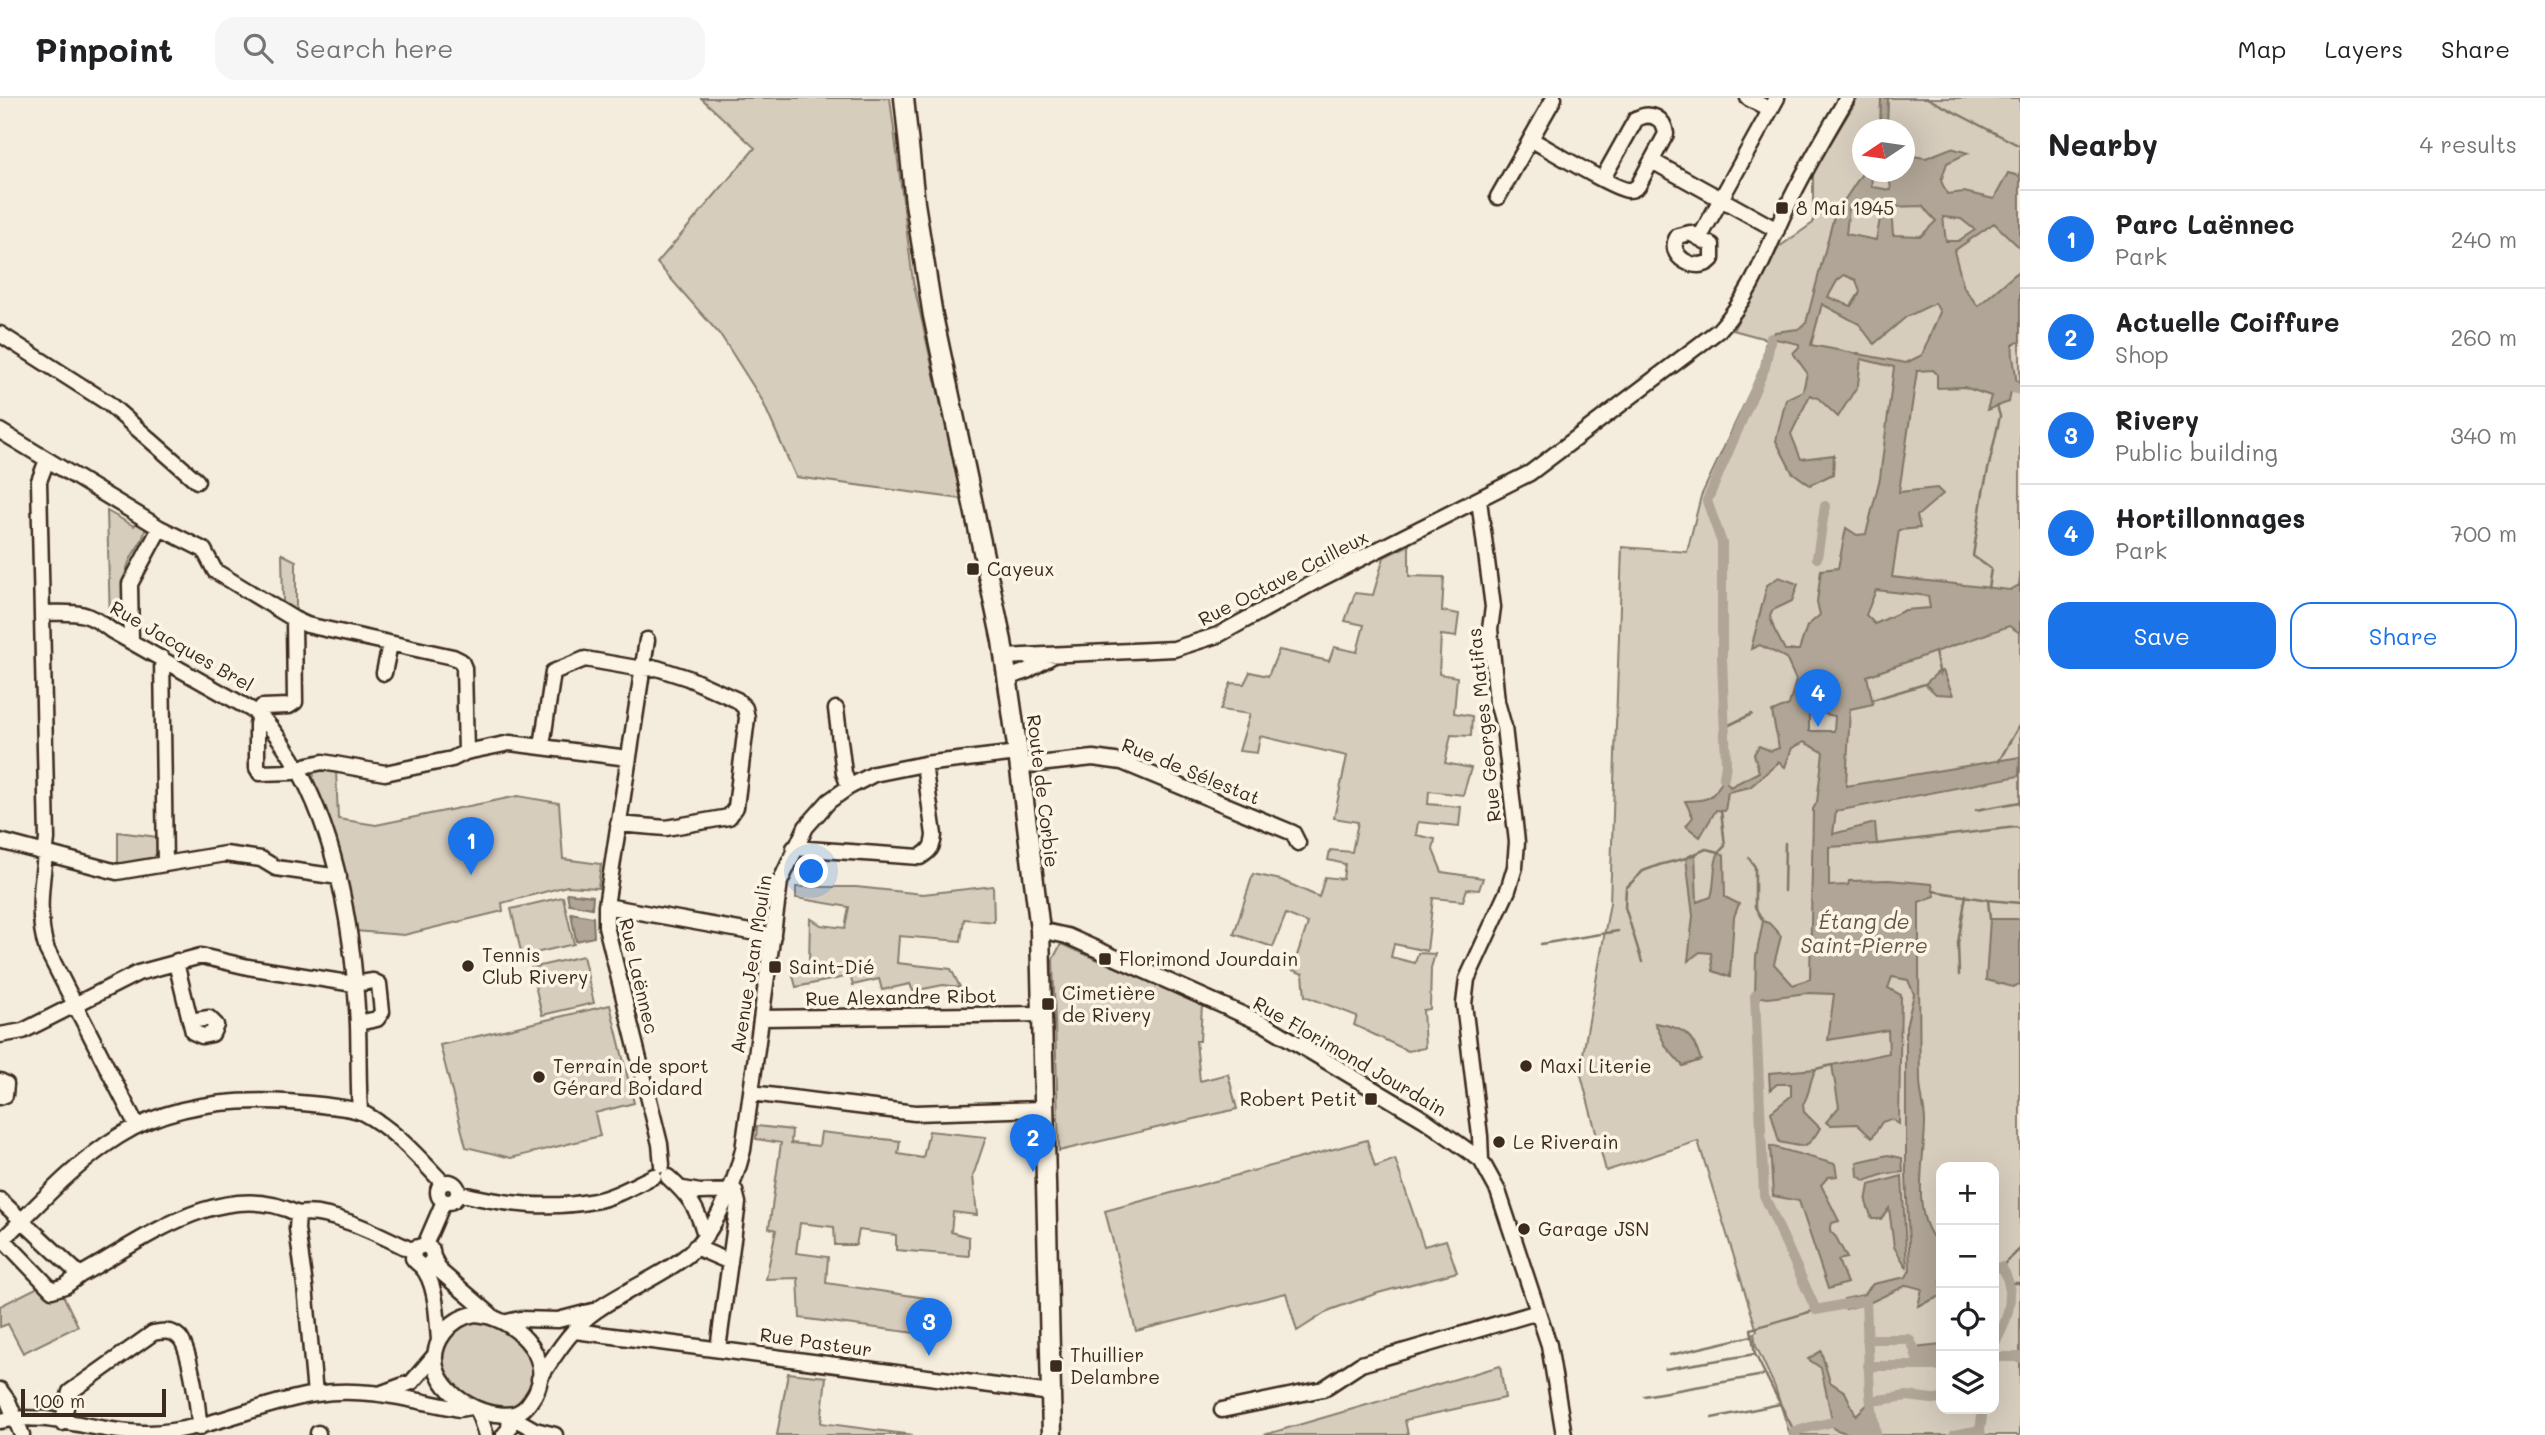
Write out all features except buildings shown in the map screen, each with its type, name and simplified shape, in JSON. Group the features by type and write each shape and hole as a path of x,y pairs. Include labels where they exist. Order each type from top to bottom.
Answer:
{"main road":[{"name":"Route de Corbie","path":"904,98 915,203 933,316 1004,657 1040,930 1052,1435"}],"street":[{"path":"1498,197 1554,98"},
{"path":"1700,237 1774,104 1748,98"},
{"path":"1479,500 1530,473 1719,330 1738,309 1762,266 1810,160 1847,98"},
{"path":"1532,140 1625,190 1638,186 1666,134 1666,128 1653,116 1636,118 1603,178"},
{"path":"1652,160 1777,230"},
{"path":"0,334 108,403 197,481"},
{"path":"0,432 160,528 204,550 215,571 293,619 307,625 461,661 464,668 466,752"},
{"path":"47,460 39,481 46,853 41,885 42,935 47,950 137,1126"},
{"name":"Rue Octave Cailleux","path":"1004,657 1174,649 1196,643 1218,635 1320,579 1479,500"},
{"name":"Rue Georges Matifas","path":"1479,500 1493,607 1490,629 1497,702 1504,727 1517,842 1515,867 1508,890 1467,979 1465,990 1464,1004 1481,1160"},
{"path":"131,641 130,584 160,528"},
{"name":"Rue Jacques Brel","path":"42,613 84,613 95,618 111,631 260,714 271,726 299,770 317,807 339,877 350,934 358,1023 360,1111"},
{"path":"260,714 261,707 289,706 295,702 293,619"},
{"name":"Rue Laënnec","path":"647,640 606,906 610,943 656,1128 661,1173"},
{"path":"384,673 390,643"},
{"path":"1007,678 1027,671 1053,655"},
{"path":"162,658 165,864"},
{"path":"542,746 553,673 585,659 657,668 688,678 737,700 744,708 747,718 736,807 729,817 666,828 618,824"},
{"path":"836,709 844,773 849,787"},
{"name":"Rue Jacques Brel","path":"260,714 257,768 260,773 299,770"},
{"path":"299,770 308,765 335,762 385,773 452,760 466,752 510,743 628,758"},
{"name":"Rue de Sélestat","path":"1019,760 1093,758 1122,762 1293,833 1298,843"},
{"name":"Avenue Jean Moulin","path":"700,1241 730,1190 743,1150 780,882 794,848 817,812 849,787 874,774 923,764 1019,760"},
{"path":"794,848 920,857 925,854 933,845 934,835 923,764"},
{"path":"0,841 117,872 225,854 261,859 276,868 339,877"},
{"path":"606,906 773,936"},
{"name":"Rue Florimond Jourdain","path":"1040,930 1067,936 1266,1025 1425,1120 1481,1160"},
{"path":"0,1035 23,1031 138,973 201,957 354,984 373,981 379,984 382,1012 377,1019 358,1023"},
{"path":"177,961 191,1027"},
{"name":"Rue Alexandre Ribot","path":"761,1017 1042,1014"},
{"path":"0,1081 6,1084 7,1091 0,1097"},
{"path":"751,1093 915,1113 1044,1110"},
{"path":"443,1183 402,1141 360,1111 286,1101 245,1101 212,1105 137,1126 104,1146 71,1171 1,1240 52,1290 65,1286 187,1215 206,1208 250,1202 282,1207 298,1214 309,1212 342,1221 423,1255 492,1315 507,1322 528,1341 537,1360 537,1390 530,1403 510,1416"},
{"path":"1481,1160 1497,1191 1538,1312 1553,1366 1564,1435"},
{"path":"458,1193 519,1205 558,1206 595,1201 661,1173 683,1189 695,1206 700,1241 730,1262"},
{"path":"449,1181 455,1184 458,1193 451,1202 440,1198 438,1191 443,1183 449,1181"},
{"path":"683,1189 735,1191 738,1203 718,1349"},
{"path":"0,1200 80,1275"},
{"path":"444,1201 423,1255 437,1307 437,1371 447,1390 475,1409 486,1435"},
{"path":"298,1214 297,1229 315,1394"},
{"path":"538,1380 575,1331 595,1311 683,1259 700,1241"},
{"path":"507,1322 520,1319 558,1320 595,1311"},
{"path":"1222,1410 1323,1389 1361,1364 1538,1312"},
{"path":"439,1340 449,1326 466,1315 492,1315"},
{"path":"62,1423 70,1392 153,1333 163,1331 178,1335 184,1342 194,1387 199,1428"},
{"name":"Rue Pasteur","path":"575,1331 1051,1393"},
{"path":"380,1393 412,1381 435,1355"},
{"path":"0,1390 8,1401 7,1419 22,1435"},
{"path":"7,1419 147,1433 199,1428 315,1394 347,1391 380,1393 510,1416 535,1430 555,1435"},
{"path":"504,1435 509,1429 510,1416"}],"shaded area":[{"path":"701,98 890,98 913,281 962,499 796,477 762,400 722,337 657,263 755,148"},
{"path":"1858,98 2020,98 2020,1435 1790,1435 1775,1387 1756,1346 1754,1333 1757,1331 1698,1141 1606,1171 1580,1071 1610,903 1622,547 1687,552 1701,496 1761,368 1766,339 1733,330 1779,247 1813,223 1813,172"},
{"path":"107,511 134,526 138,521 146,525 126,572 128,631 110,621"},
{"path":"1409,545 1409,576 1444,577 1442,611 1459,614 1456,637 1441,635 1439,674 1457,677 1454,713 1472,716 1471,736 1451,735 1445,763 1471,768 1463,795 1429,791 1428,804 1461,807 1459,826 1418,822 1416,835 1435,839 1433,850 1442,872 1483,878 1479,890 1467,889 1463,901 1433,898 1427,951 1394,944 1391,957 1415,963 1418,953 1435,954 1431,968 1430,1009 1423,1010 1425,1048 1408,1051 1354,1025 1357,1016 1305,996 1303,974 1292,970 1308,923 1286,914 1273,947 1234,934 1253,874 1281,880 1319,897 1325,877 1343,879 1345,864 1328,860 1330,850 1352,852 1358,822 1334,818 1347,756 1260,736 1257,753 1239,751 1250,714 1220,710 1231,683 1244,684 1250,672 1268,676 1279,650 1329,661 1334,647 1357,652 1364,625 1345,621 1355,593 1373,595 1384,557"},
{"path":"282,554 296,561 296,611 283,602"},
{"path":"323,769 336,770 338,819 376,825 518,796 559,803 563,859 601,864 598,888 567,886 502,903 503,911 404,935 355,931 340,858 313,782 314,772"},
{"path":"118,832 157,837 157,853 153,858 118,866"},
{"path":"993,886 994,922 964,919 961,941 899,936 897,963 951,969 960,987 943,985 913,991 910,984 882,990 879,979 853,985 850,976 796,987 791,968 809,963 810,918 821,925 845,928 849,907 796,898 796,887 856,887 923,894"},
{"path":"563,897 574,944 522,956 511,909"},
{"path":"1061,944 1202,1004 1200,1041 1196,1041 1200,1081 1228,1074 1237,1109 1059,1151 1053,959"},
{"path":"583,956 594,1003 542,1015 531,968"},
{"name":"Terrain de sport Gérard Boidard","path":"610,1005 634,1103 595,1113 600,1136 511,1158 466,1147 440,1045"},
{"path":"757,1126 792,1130 791,1143 819,1146 821,1132 900,1141 898,1154 923,1158 929,1131 986,1137 973,1176 977,1215 953,1212 951,1232 969,1237 969,1256 896,1250 896,1235 859,1230 856,1245 835,1245 834,1227 800,1223 796,1253 828,1257 826,1283 926,1298 940,1319 938,1336 800,1318 798,1278 766,1279 776,1230 769,1228 781,1143 756,1139"},
{"path":"1367,1140 1375,1167 1395,1159 1424,1246 1446,1240 1457,1272 1378,1293 1330,1310 1297,1331 1286,1293 1136,1331 1105,1211"},
{"path":"40,1286 49,1296 63,1295 78,1326 23,1353 8,1324 0,1327 0,1306"},
{"path":"475,1319 506,1328 528,1352 534,1370 533,1381 522,1402 509,1409 491,1408 471,1400 448,1382 441,1362 443,1346 458,1325"},
{"path":"1500,1366 1505,1398 1405,1420 1408,1435 1264,1435"},
{"path":"788,1373 826,1377 821,1423 913,1435 777,1435"}],"water":[{"path":"1881,98 1888,98 1887,119 1880,119"},
{"name":"Étang de Saint-Pierre","path":"1951,148 1968,153 1947,163 1941,181 1947,194 1964,192 1994,199 2008,173 2020,176 2020,248 1994,223 1954,251 1964,288 1978,306 2020,270 2020,341 2013,345 2013,349 2020,390 2012,385 2009,402 1987,410 1991,396 1964,387 1937,388 1937,374 1933,370 1917,371 1899,492 1937,488 1943,494 1917,516 1920,528 1899,530 1892,577 2010,590 2019,585 2020,578 2020,633 2009,626 1867,676 1873,704 1850,709 1846,786 2020,757 2019,776 1836,811 1833,834 1875,823 1877,844 1829,847 1829,886 1848,885 1849,881 1889,880 1932,884 1935,896 1919,902 1920,1079 1925,1122 1921,1201 1929,1230 1936,1240 1936,1298 1918,1306 1922,1289 1907,1285 1869,1303 1846,1309 1844,1299 1863,1295 1873,1284 1906,1277 1910,1270 1906,1174 1906,1027 1914,994 1908,980 1892,977 1888,988 1901,995 1899,1124 1891,1119 1882,1122 1872,1138 1857,1124 1831,1125 1826,1122 1839,1107 1832,1065 1889,1053 1888,1030 1828,1040 1834,994 1807,993 1768,998 1755,996 1756,957 1763,921 1769,923 1781,936 1774,964 1793,985 1810,979 1813,809 1817,802 1823,752 1804,742 1792,748 1785,767 1779,762 1750,787 1728,792 1725,811 1716,810 1700,837 1686,826 1693,817 1685,801 1700,800 1713,795 1724,778 1730,787 1759,772 1754,754 1759,746 1771,751 1779,748 1772,712 1789,705 1796,680 1786,658 1760,645 1751,649 1767,585 1779,577 1798,584 1792,601 1773,610 1770,616 1785,650 1799,650 1807,626 1820,615 1817,602 1821,570 1838,568 1846,528 1857,535 1866,534 1880,478 1894,367 1861,359 1858,385 1838,417 1818,398 1810,395 1791,434 1801,459 1834,455 1833,474 1810,485 1792,472 1776,441 1786,399 1803,391 1807,373 1793,353 1799,344 1771,338 1775,332 1798,329 1806,323 1834,216 1856,182 1872,182 1872,187 1891,190 1890,182 1915,182 1915,156 1926,158","holes":["1922,206 1936,221 1921,236 1893,235 1891,207","1849,208 1882,209 1876,240 1846,234","1943,217 1961,219 1975,230 1958,241 1946,241","1844,275 1856,280 1860,292 1851,306 1828,297 1837,281","1935,303 1940,312 1922,355 1906,363 1811,345 1822,304 1859,324 1874,344 1906,317","1876,590 1928,596 1930,608 1905,610 1875,624 1866,615","1809,711 1835,716 1834,731 1809,731"]},
{"path":"1943,671 1953,695 1936,694 1925,684 1938,672"},
{"path":"1719,852 1724,855 1725,897 1739,904 1734,917 1730,977 1713,971 1711,953 1700,952 1688,961 1693,916 1686,858 1695,853 1697,902 1711,897"},
{"path":"567,893 593,896 592,908 569,904"},
{"path":"571,913 593,917 594,937 576,941"},
{"path":"1990,919 2020,919 2020,984 2013,987 1986,980"},
{"path":"1655,1023 1679,1029 1690,1037 1701,1060 1683,1066 1666,1047"},
{"path":"1816,1069 1803,1104 1804,1112 1820,1128 1804,1146 1779,1142 1771,1112 1791,1096 1791,1084 1777,1084 1770,1090 1769,1073"},
{"path":"1770,1146 1835,1164 1837,1176 1828,1177 1821,1185 1839,1221 1832,1223 1830,1231 1847,1258 1838,1260 1847,1283 1828,1289 1799,1201 1773,1196"},
{"path":"1888,1155 1902,1158 1903,1172 1884,1174 1865,1181 1858,1176 1857,1162"},
{"path":"1902,1176 1907,1268 1894,1247 1889,1208 1881,1219 1872,1219 1866,1202 1869,1185"},
{"path":"1936,1346 1936,1370 1918,1370 1914,1348"},
{"path":"1821,1351 1830,1382 1845,1392 1856,1415 1871,1401 1876,1435 1852,1435 1834,1429 1821,1368 1808,1359"}],"waterway":[{"path":"1927,98 2020,146"},
{"path":"1724,778 1726,763 1722,543 1707,501 1765,367 1771,338"},
{"path":"2001,384 2020,390"},
{"path":"1988,588 1991,569 1973,556 1983,492 2000,416 1997,406"},
{"path":"1817,558 1825,506"},
{"path":"1935,652 1940,675"},
{"path":"1872,700 1925,684"},
{"path":"1725,727 1752,714"},
{"path":"1999,761 2020,724"},
{"path":"1976,810 2020,802"},
{"path":"1642,962 1625,907 1626,888 1643,871 1706,849 1719,852 1725,846 1721,810"},
{"path":"1877,844 2016,827 2020,829"},
{"path":"1784,891 1785,843"},
{"path":"1749,858 1755,867 1755,907 1763,921"},
{"path":"1933,891 2020,903"},
{"path":"1959,975 1958,943 1966,895"},
{"path":"1988,900 1990,919"},
{"path":"1541,944 1618,931"},
{"path":"1766,990 1755,996 1764,1195 1816,1310 1866,1300 1870,1396 1876,1435"},
{"path":"1816,1069 1832,1065"},
{"path":"2001,1267 2020,1249"},
{"path":"1999,1267 2006,1276 2010,1295 2007,1316 1999,1334"},
{"path":"2009,1283 2020,1283"},
{"path":"1794,1431 1755,1354 1751,1329 1816,1310"},
{"path":"1670,1355 1752,1336"},
{"path":"1867,1339 1909,1339 1919,1366"},
{"path":"1665,1369 1755,1354"},
{"path":"1999,1357 2020,1357"},
{"path":"1868,1366 1936,1366"},
{"path":"1644,1396 1764,1375"},
{"path":"1871,1401 1907,1396 1936,1399"},
{"path":"1712,1418 1780,1404"},
{"path":"1980,1430 1982,1414"},
{"path":"1795,1435 1794,1431 1845,1419"},
{"path":"1954,1435 1980,1430 1981,1435"}],"place":[{"name":"8 Mai 1945","path":"1782,208"},
{"name":"Cayeux","path":"973,569"},
{"name":"Hortillonnages","path":"1818,727"},
{"name":"Parc Laënnec","path":"471,875"},
{"name":"Florimond Jourdain","path":"1105,959"},
{"name":"Tennis Club Rivery","path":"468,966"},
{"name":"Saint-Dié","path":"775,967"},
{"name":"Cimetière de Rivery","path":"1048,1004"},
{"name":"Maxi Literie","path":"1526,1066"},
{"name":"Terrain de sport Gérard Boidard","path":"539,1077"},
{"name":"Robert Petit","path":"1371,1099"},
{"name":"Le Riverain","path":"1499,1142"},
{"name":"Actuelle Coiffure","path":"1033,1172"},
{"name":"Garage JSN","path":"1524,1229"},
{"name":"Rivery","path":"929,1356"},
{"name":"Thuillier Delambre","path":"1056,1366"}]}
